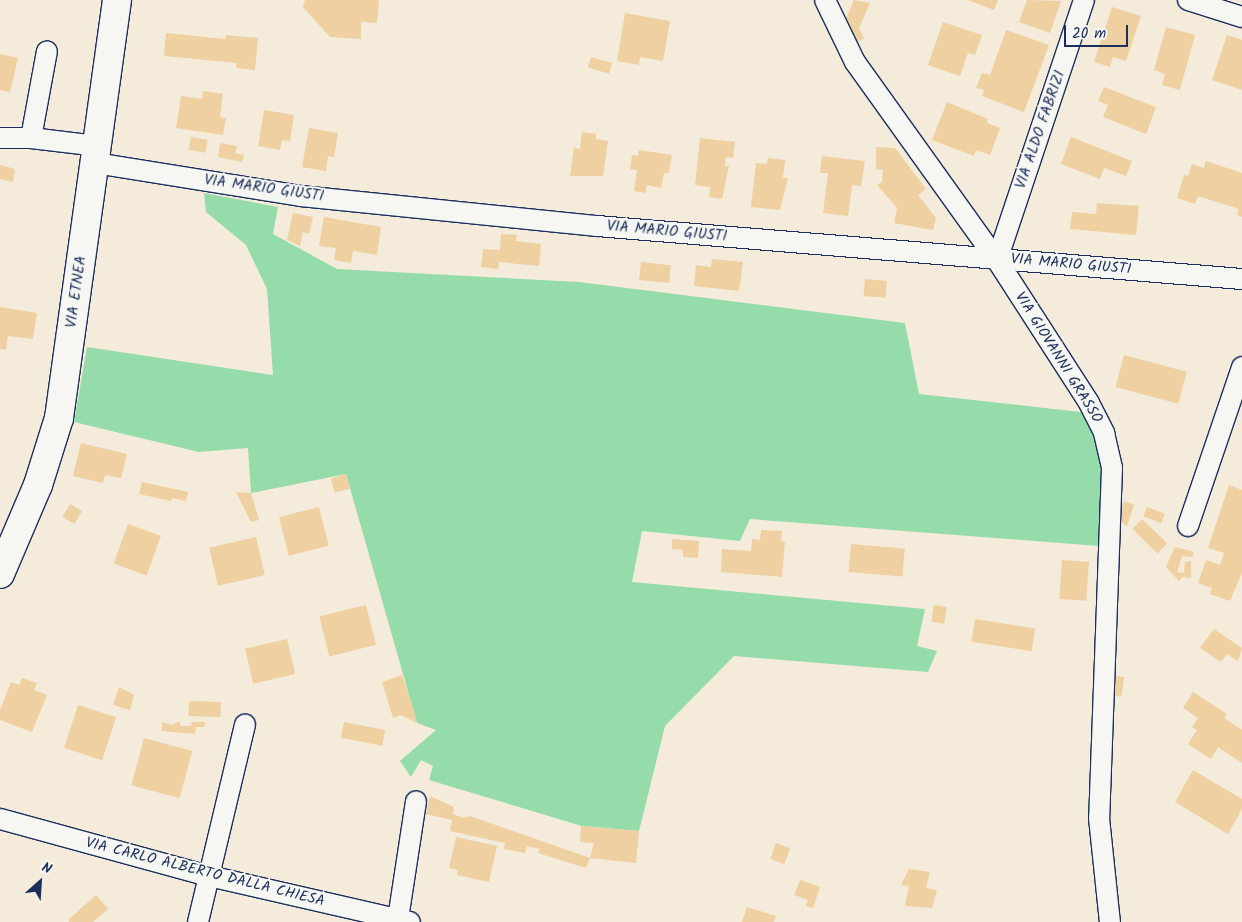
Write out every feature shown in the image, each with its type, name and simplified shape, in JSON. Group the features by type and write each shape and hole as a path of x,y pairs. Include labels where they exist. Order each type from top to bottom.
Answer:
{"main road":[{"name":"VIA ETNEA","path":"0,574 38,485 58,418 117,0"}],"street":[{"name":"VIA GIOVANNI GRASSO","path":"825,0 855,62 997,260 1088,403 1104,433 1112,468 1099,818 1110,922"},
{"name":"VIA ALDO FABRIZI","path":"997,260 1084,0"},
{"path":"1188,0 1242,17"},
{"path":"31,138 47,51"},
{"name":"VIA MARIO GIUSTI","path":"0,138 31,138 96,155 302,196 597,226 1242,279"},
{"path":"1188,526 1242,367"},
{"path":"198,922 245,725"},
{"path":"404,921 416,801"},
{"name":"VIA CARLO ALBERTO DALLA CHIESA","path":"0,819 209,876 404,921"}],"green space":[{"path":"204,193 278,207 273,234 337,269 579,282 905,323 919,394 1089,413 1105,460 1099,546 750,519 740,541 642,531 632,582 925,609 917,646 937,651 928,672 734,656 665,726 639,831 582,826 429,780 433,766 421,760 411,777 400,761 436,730 417,723 346,474 251,493 248,448 199,452 74,422 87,347 273,375 267,289 246,245 206,212"}],"building":[{"path":"305,0 379,0 377,23 361,22 361,39 330,37 303,7"},
{"path":"854,0 870,3 859,28 864,38 856,43 845,21"},
{"path":"968,0 998,0 994,10"},
{"path":"1027,0 1061,1 1050,33 1019,22"},
{"path":"1112,7 1141,16 1126,61 1113,57 1110,67 1094,62"},
{"path":"625,13 670,21 663,61 640,57 639,65 617,61"},
{"path":"943,22 982,35 975,55 968,53 960,76 928,65"},
{"path":"1166,27 1195,35 1180,90 1162,85 1165,74 1154,70"},
{"path":"1006,30 1049,45 1024,112 982,96 984,90 976,88 982,73 990,75"},
{"path":"166,33 225,39 226,35 258,38 255,70 236,68 237,63 164,56"},
{"path":"1227,35 1242,40 1242,90 1212,80"},
{"path":"0,54 18,58 10,92 0,90"},
{"path":"591,57 612,63 609,74 588,68"},
{"path":"1104,87 1156,107 1146,134 1103,117 1108,105 1098,101"},
{"path":"203,91 223,94 220,117 226,118 223,135 176,128 181,96 202,99"},
{"path":"947,102 988,119 987,123 1000,128 990,155 976,150 974,156 932,140"},
{"path":"264,110 294,115 290,141 282,140 280,150 258,146"},
{"path":"309,128 338,133 334,157 328,156 326,171 302,167"},
{"path":"582,132 596,134 596,139 608,141 603,176 570,176 574,148 580,149"},
{"path":"191,137 208,140 205,153 189,150"},
{"path":"1071,137 1132,161 1126,176 1104,168 1100,179 1061,164"},
{"path":"700,138 735,142 733,158 726,157 725,166 729,166 722,199 709,197 710,187 695,185"},
{"path":"220,143 237,146 235,153 244,155 242,162 218,157"},
{"path":"876,147 895,148 926,189 918,195 936,218 933,230 894,223 897,208 877,185 882,182 883,170 876,169"},
{"path":"639,150 672,155 669,173 664,173 661,188 647,185 645,193 634,191 637,170 630,169 632,155 638,156"},
{"path":"822,156 865,161 861,186 852,185 848,216 823,213 828,173 820,173"},
{"path":"768,158 785,160 783,178 788,178 780,210 751,207 756,163 767,164"},
{"path":"1206,161 1242,173 1242,217 1237,215 1239,209 1198,196 1195,204 1177,198 1184,175 1188,176 1192,164 1204,168"},
{"path":"0,165 15,169 13,182 0,179"},
{"path":"1097,203 1139,206 1136,235 1070,229 1072,212 1096,214"},
{"path":"293,213 313,217 309,234 303,232 300,246 287,240"},
{"path":"324,217 381,227 377,255 353,251 351,263 334,260 336,248 319,246"},
{"path":"501,234 517,235 516,241 541,244 539,266 499,262 498,269 481,267 483,249 500,250"},
{"path":"712,259 743,262 739,291 694,286 696,265 711,267"},
{"path":"641,262 671,265 669,283 639,280"},
{"path":"865,279 887,281 885,298 864,296"},
{"path":"0,307 37,313 33,339 8,336 6,350 0,349"},
{"path":"1124,355 1187,372 1178,404 1115,387"},
{"path":"81,443 127,454 121,478 105,475 103,483 73,476"},
{"path":"346,474 350,488 335,493 331,478"},
{"path":"142,482 188,492 186,501 172,498 171,501 139,494"},
{"path":"1229,485 1242,490 1242,572 1230,601 1210,594 1212,588 1198,583 1206,560 1220,565 1224,553 1208,548"},
{"path":"236,492 251,493 259,520 251,522"},
{"path":"1124,501 1134,505 1127,526 1118,520"},
{"path":"70,504 82,511 75,524 63,517"},
{"path":"319,507 329,546 289,556 279,517"},
{"path":"1147,507 1165,514 1161,523 1143,516"},
{"path":"1142,519 1167,543 1157,553 1132,529"},
{"path":"128,524 161,536 147,575 114,563"},
{"path":"761,530 782,531 781,541 785,542 782,577 721,572 722,549 751,551 752,539 760,540"},
{"path":"256,537 265,575 218,586 209,548"},
{"path":"672,539 699,541 698,558 683,557 683,550 672,549"},
{"path":"851,544 905,549 902,577 849,572"},
{"path":"1175,547 1194,552 1192,557 1182,556 1177,572 1184,573 1185,562 1191,561 1191,578 1182,577 1179,581 1166,567"},
{"path":"1062,560 1089,562 1086,601 1059,599"},
{"path":"366,605 376,645 329,656 319,617"},
{"path":"934,605 947,607 944,624 931,622"},
{"path":"975,619 1035,629 1032,651 971,642"},
{"path":"1214,629 1242,648 1238,661 1227,654 1221,662 1200,648"},
{"path":"287,639 295,674 253,684 245,649"},
{"path":"402,675 417,723 401,715 393,718 382,682"},
{"path":"1116,676 1124,677 1122,697 1114,696"},
{"path":"22,678 37,683 34,690 47,695 32,732 0,720 0,710 11,682 19,685"},
{"path":"119,687 134,695 130,710 113,705"},
{"path":"1193,692 1227,714 1224,718 1242,730 1242,763 1218,747 1211,759 1188,744 1197,730 1192,727 1198,718 1183,708"},
{"path":"189,701 221,702 220,717 188,716"},
{"path":"78,705 116,717 102,760 64,748"},
{"path":"180,721 180,726 191,726 192,722 205,722 204,727 196,727 195,734 162,731 162,722 172,725"},
{"path":"344,722 385,730 382,746 341,738"},
{"path":"144,738 192,751 180,798 131,785"},
{"path":"1193,770 1242,799 1242,809 1228,834 1175,802"},
{"path":"430,796 454,807 453,814 463,818 470,816 590,858 586,868 538,853 540,849 527,846 525,853 504,849 505,843 450,831 452,820 426,814"},
{"path":"581,826 639,831 636,863 590,858 594,843 580,842"},
{"path":"456,837 497,846 489,882 457,875 458,870 449,868"},
{"path":"776,843 790,848 784,864 770,859"},
{"path":"909,869 930,872 926,888 937,890 932,908 905,906 909,886 901,885"},
{"path":"800,880 820,887 813,908 806,906 808,900 794,895"},
{"path":"96,895 108,909 93,922 70,922 68,920"},
{"path":"747,907 776,916 774,922 742,922"}]}
